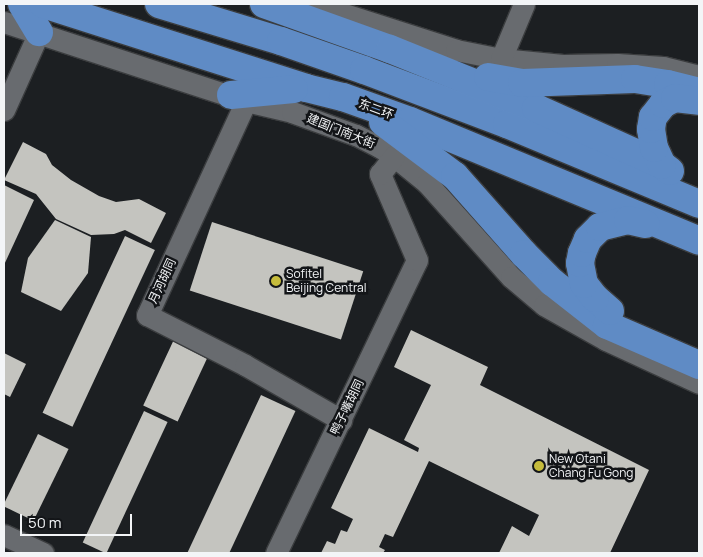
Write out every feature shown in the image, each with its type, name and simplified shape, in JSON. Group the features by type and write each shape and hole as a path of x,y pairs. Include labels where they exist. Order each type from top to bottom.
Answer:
{"highway":[{"path":"22,4 39,32"},
{"name":"东二环","path":"43,4 306,88 343,97 410,121 689,237"},
{"path":"159,4 195,7 281,41 507,124 699,204"},
{"path":"264,4 379,44 536,108 662,165 699,193"},
{"path":"379,44 422,54 478,75 522,83 628,78 668,84 699,92"},
{"path":"238,98 306,88"},
{"path":"343,97 398,131 455,176 507,236 552,282 607,325 621,324 699,350"},
{"path":"662,165 654,148 651,129 653,117 663,104 676,98 699,101"},
{"path":"689,237 628,220 600,227 588,239 582,253 582,278 600,303 621,324 699,365"}],"street":[{"path":"313,4 456,50 501,59 563,65 617,64 663,68 699,76"},
{"path":"501,59 524,4"},
{"name":"建国门南大街","path":"4,22 238,98 292,112 356,135 394,156 427,183 511,277 544,304 606,340 699,383"},
{"path":"4,110 39,32"},
{"name":"月河胡同","path":"238,98 147,314 245,365 341,420"},
{"name":"鸭子嘴胡同","path":"276,553 417,260 380,174 394,156"},
{"path":"4,535 43,553"}],"building":[{"path":"23,142 46,154 52,165 71,180 99,196 116,202 139,199 166,213 151,243 125,230 114,234 91,235 56,219 36,194 4,180"},
{"path":"4,185 34,200 4,265"},
{"path":"55,220 91,237 88,273 61,311 21,292 28,258"},
{"name":"Sofitel Beijing Central","path":"212,222 363,271 341,340 190,290"},
{"path":"125,236 155,250 72,427 43,413"},
{"name":"New Otani Chang Fu Gong","path":"411,330 488,367 480,385 649,470 610,553 499,553 512,526 529,536 539,515 429,461 393,537 385,534 379,547 385,550 383,553 321,553 327,541 335,544 341,530 347,532 353,519 331,508 369,428 418,452 419,448 404,440 431,385 394,367"},
{"path":"177,333 211,349 178,422 143,406"},
{"path":"4,353 26,364 10,397 4,394"},
{"path":"261,395 295,411 229,553 187,553"},
{"path":"144,411 168,422 106,553 83,542"},
{"path":"38,434 69,449 33,521 4,506 4,504"}],"place":[{"name":"Sofitel Beijing Central","path":"276,281"},
{"name":"New Otani Chang Fu Gong","path":"539,466"}]}
